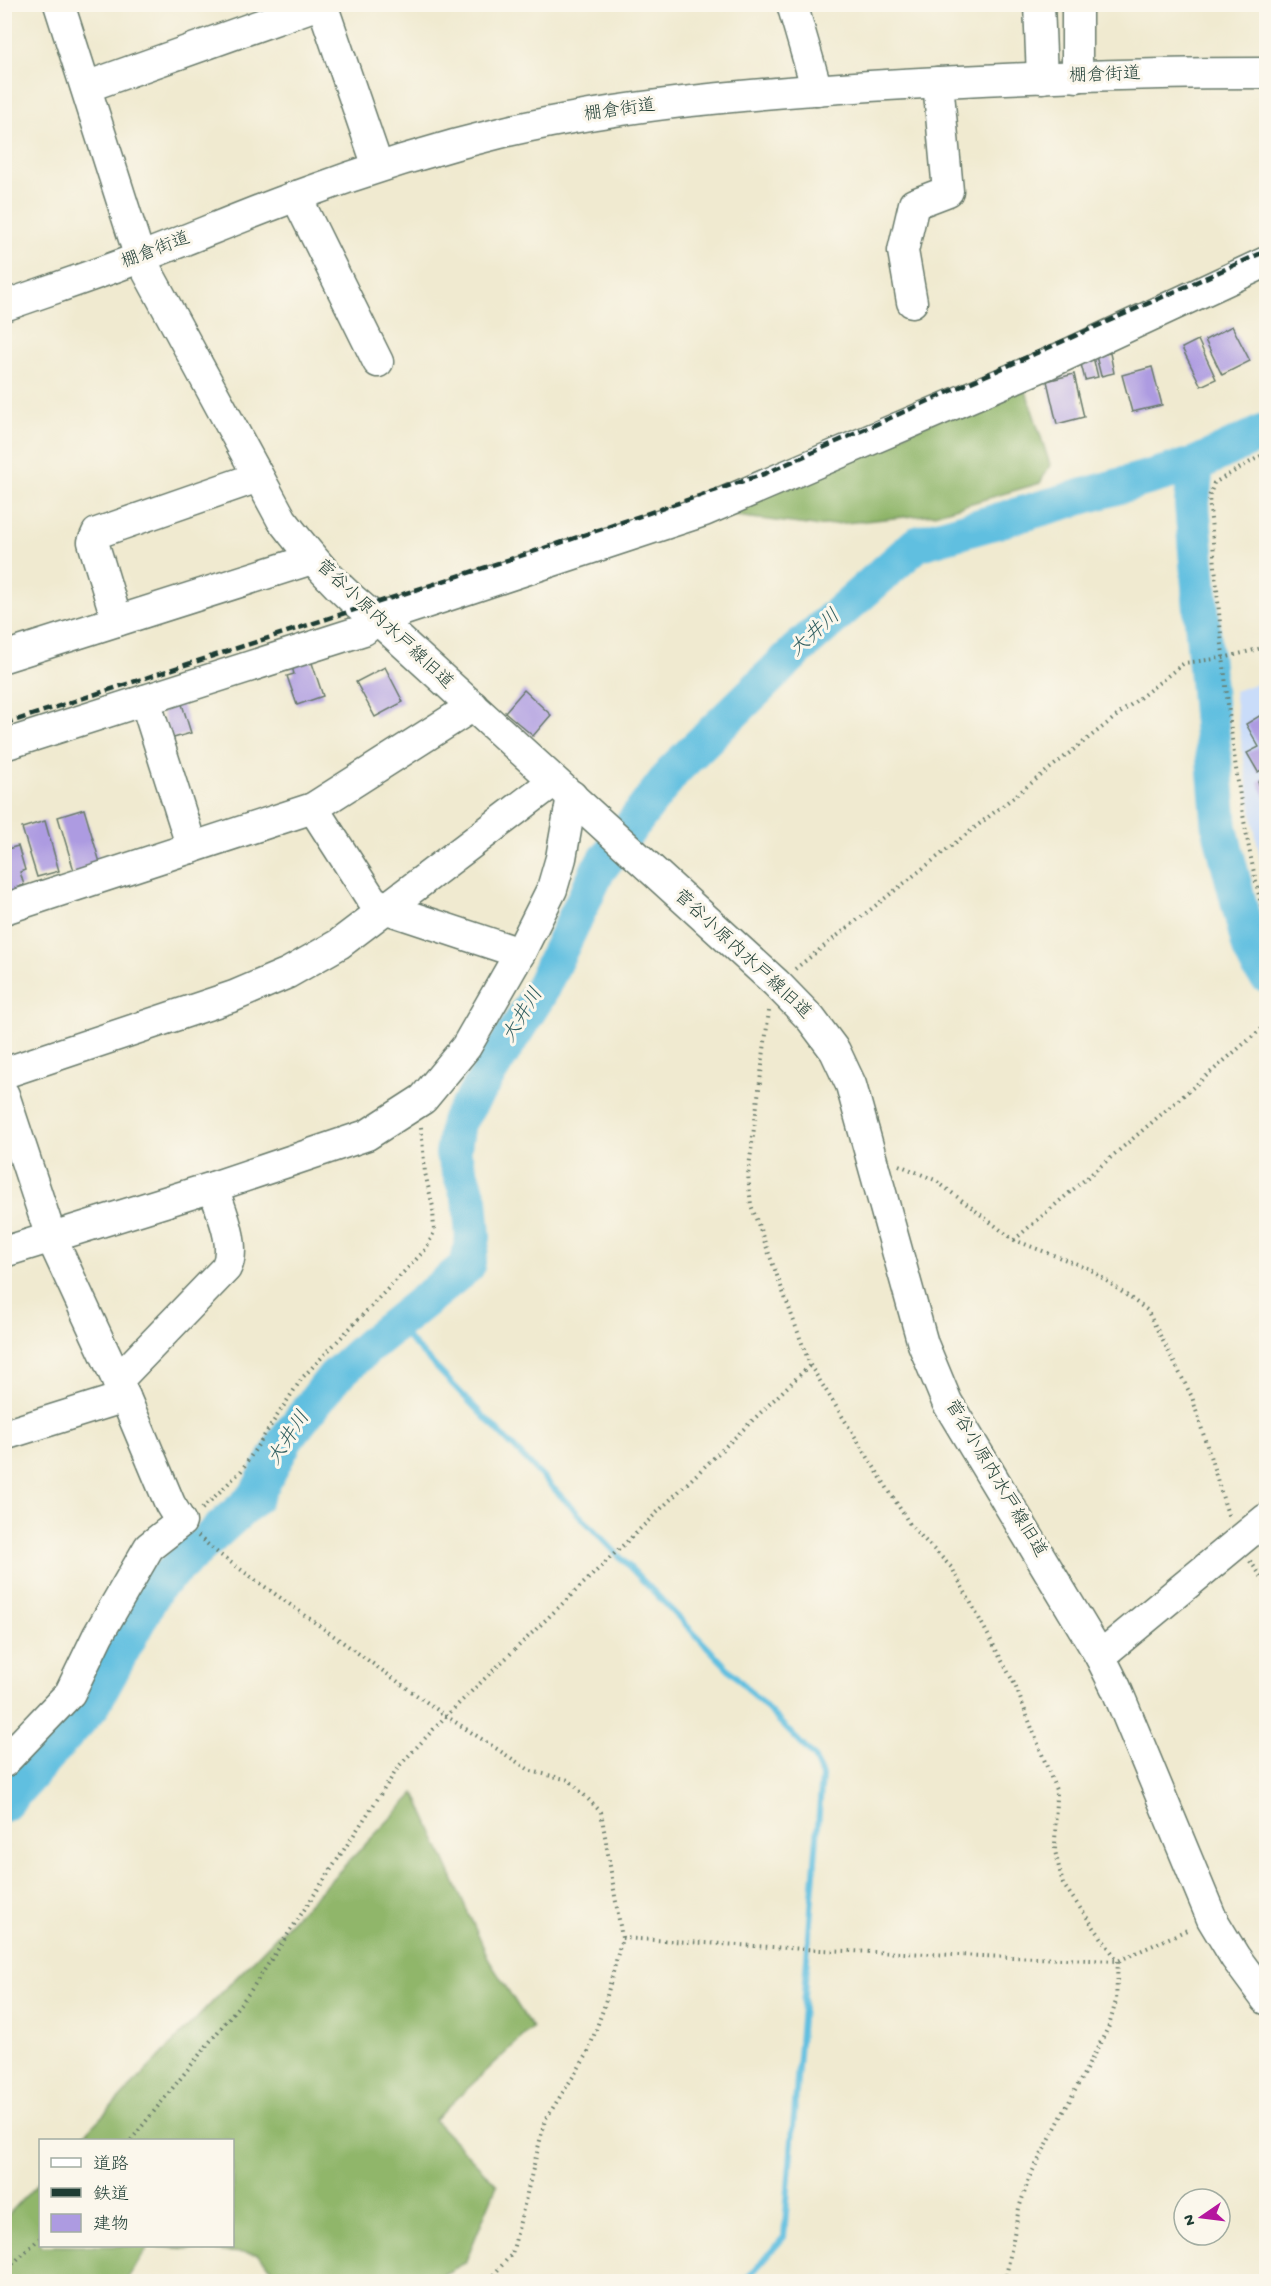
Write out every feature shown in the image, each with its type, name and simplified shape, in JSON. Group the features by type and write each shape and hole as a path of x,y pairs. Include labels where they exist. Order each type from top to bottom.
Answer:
{"street":[{"name":"菅谷小原内水戸線旧道","path":"59,4 140,258 282,520 312,559 362,608 377,619 776,983 811,1019 835,1051 851,1084 923,1344 947,1402 1100,1656 1116,1688 1212,1919 1235,1957 1266,2000"},
{"path":"86,87 321,4 378,167"},
{"path":"792,4 817,90"},
{"path":"1039,4 1042,78"},
{"path":"1077,4 1077,77"},
{"name":"棚倉街道","path":"4,306 140,258 296,196 378,167 508,131 569,119 635,109 817,90 938,82 1173,73 1266,73"},
{"path":"912,302 903,251 914,204 948,191 938,82"},
{"path":"296,196 378,362"},
{"path":"4,745 364,630 377,619 705,512 1047,364 1266,262"},
{"path":"117,621 93,542 97,533 258,477"},
{"path":"4,657 312,559"},
{"path":"145,700 192,848"},
{"path":"4,909 313,808 473,706"},
{"path":"4,1073 234,996 288,973 339,944 563,789"},
{"path":"4,1252 213,1187 367,1135 423,1099 466,1047 520,953 552,889 561,858 563,789"},
{"path":"313,808 372,900 387,909 520,953"},
{"path":"4,1095 51,1238 121,1389 170,1504 187,1526 149,1547 98,1635 70,1693 4,1762"},
{"path":"4,1435 121,1389 226,1268 231,1259 231,1247 213,1187"},
{"path":"1100,1656 1266,1519"}],"path":[{"path":"1266,453 1214,483 1209,497 1235,765 1251,865 1266,924"},
{"path":"1005,2282 1019,2208 1030,2176 1109,2026 1116,2001 1118,1961 1063,1884 1055,1851 1056,1790 1015,1686 952,1568 911,1526 810,1365 751,1205 748,1175 771,995 776,983 1185,663 1223,658 1266,647"},
{"path":"1014,1240 1266,1025"},
{"path":"423,1099 421,1133 434,1223 434,1232 426,1249 302,1377 241,1471 187,1526 213,1549 446,1716 531,1771 569,1780 601,1812 622,1938 604,2007 587,2055 545,2120 512,2254 487,2282"},
{"path":"876,1172 895,1164 935,1180 1014,1240 1090,1269 1147,1310 1192,1397 1237,1545"},
{"path":"132,2139 249,1993 400,1765 446,1716 810,1365"},
{"path":"622,1938 799,1949 1118,1961 1212,1919"},
{"path":"4,2272 39,2239"}],"shaded area":[{"path":"1266,680 1266,891 1252,816 1234,691"}],"green space":[{"path":"1023,382 1050,465 1040,483 934,514 815,526 721,514"},
{"path":"415,1793 490,1962 532,2028 434,2120 497,2185 465,2263 431,2281 286,2281 257,2254 162,2247 234,2247 234,2139 80,2139"},
{"path":"39,2182 39,2247 148,2247 126,2281 5,2281 5,2218"}],"building":[{"path":"1232,326 1250,361 1222,375 1205,340"},
{"path":"1198,340 1216,379 1201,386 1182,348"},
{"path":"1110,353 1114,373 1101,376 1096,356"},
{"path":"1093,357 1098,377 1085,380 1080,360"},
{"path":"1152,367 1162,405 1132,412 1122,375"},
{"path":"1074,374 1084,417 1057,424 1047,381"},
{"path":"310,657 323,696 297,705 287,676 294,674 291,663"},
{"path":"385,667 403,702 375,717 356,682"},
{"path":"524,690 551,715 533,736 505,712"},
{"path":"182,704 191,733 170,739 162,710"},
{"path":"1266,712 1266,767 1258,772 1247,753 1259,747 1246,724"},
{"path":"1266,777 1266,798 1258,782"},
{"path":"84,809 101,866 75,874 58,817"},
{"path":"45,821 59,871 37,877 22,828"},
{"path":"18,846 25,870 20,872 24,885 15,888 16,893 4,897 4,850"}],"waterway":[{"name":"大井川","path":"4,1804 92,1706 157,1586 255,1497 286,1439 334,1377 373,1342 467,1266 473,1237 470,1200 453,1154 458,1122 538,996 598,870 674,770 797,650 917,544 1196,464 1266,431"},
{"path":"1196,464 1192,504 1220,829 1250,948 1259,967 1266,975"},
{"path":"396,1326 814,1757 822,1776 784,2237 744,2282"}],"railway":[{"path":"4,724 764,474 1266,251"}]}
